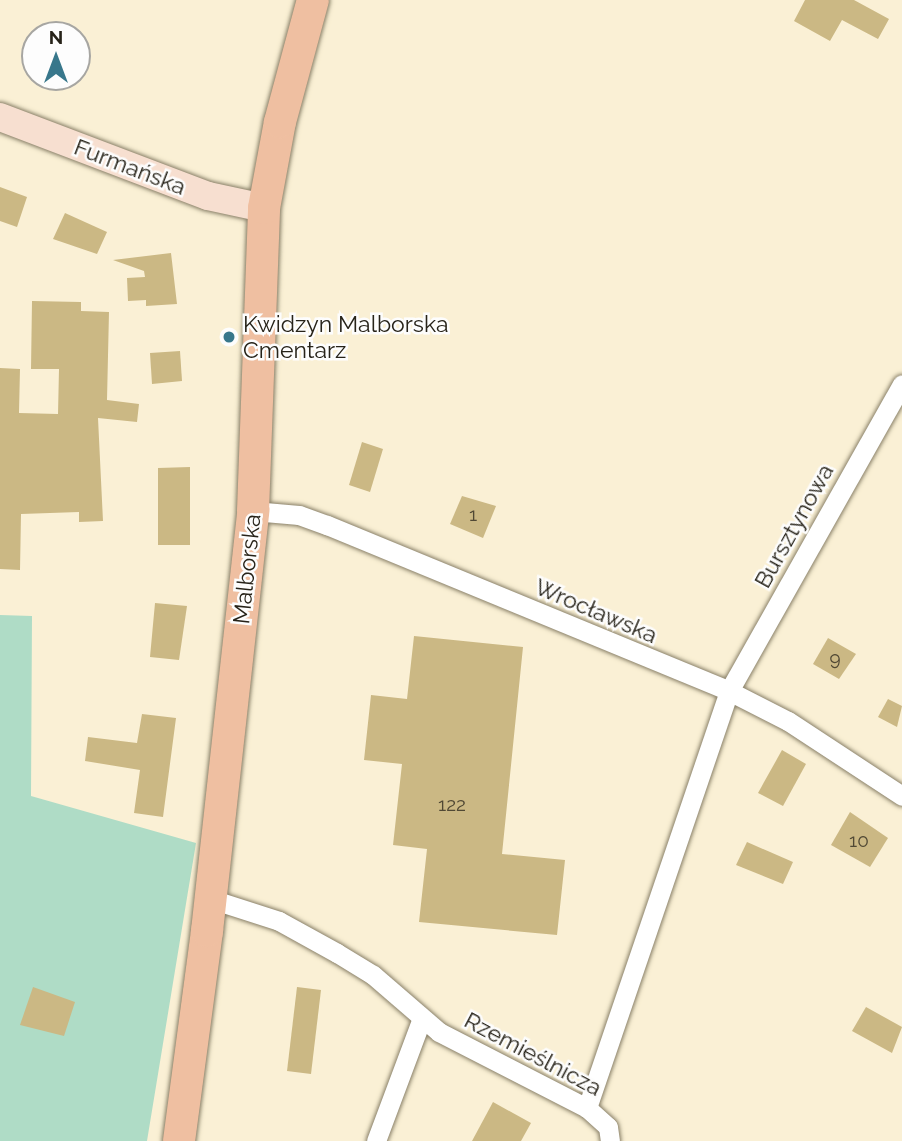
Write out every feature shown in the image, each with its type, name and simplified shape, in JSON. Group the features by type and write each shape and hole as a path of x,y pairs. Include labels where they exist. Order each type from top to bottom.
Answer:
{"main road":[{"name":"Malborska","path":"179,1141 211,899 253,511 264,208 280,122 313,0"}],"street":[{"name":"Furmańska","path":"0,117 208,196 264,208"},
{"name":"Bursztynowa","path":"587,1108 729,691 902,384"},
{"name":"Wrocławska","path":"253,511 299,515 327,525 729,691 788,721 902,796"},
{"name":"Rzemieślnicza","path":"211,899 279,921 373,975 422,1018 587,1108 608,1127 610,1141"},
{"path":"376,1141 422,1018"}],"green space":[{"path":"0,615 32,616 31,796 196,843 147,1141 0,1141"}],"building":[{"path":"805,0 854,0 889,19 878,39 842,20 830,41 794,21"},
{"path":"0,187 27,197 17,227 0,221"},
{"path":"65,213 107,232 97,254 53,239"},
{"path":"171,253 177,304 146,306 146,300 128,301 127,278 145,277 144,271 113,260"},
{"path":"32,301 81,302 81,311 109,312 107,400 139,404 137,422 98,418 103,521 79,522 79,512 21,514 20,570 0,569 0,368 20,369 19,413 58,414 59,369 31,369"},
{"path":"180,351 182,381 152,384 150,353"},
{"path":"362,442 383,449 370,492 349,485"},
{"path":"190,467 190,545 158,545 158,468"},
{"path":"462,496 496,506 483,538 450,524"},
{"path":"155,603 187,606 179,660 150,657"},
{"path":"414,636 523,647 502,854 565,860 557,935 419,922 427,849 393,845 402,764 364,760 371,695 407,699"},
{"path":"828,638 856,654 839,679 813,664"},
{"path":"888,699 902,706 897,727 878,717"},
{"path":"142,714 176,718 163,817 134,813 140,770 85,761 88,737 137,743"},
{"path":"782,750 806,764 783,806 758,793"},
{"path":"850,812 888,838 870,867 831,845"},
{"path":"747,842 793,862 783,884 736,865"},
{"path":"33,987 75,1002 64,1036 20,1025"},
{"path":"297,987 321,990 311,1074 287,1071"},
{"path":"866,1007 902,1027 892,1053 852,1031"},
{"path":"493,1102 531,1123 521,1141 472,1141"}],"place":[{"name":"Kwidzyn Malborska Cmentarz","path":"229,337"}]}
